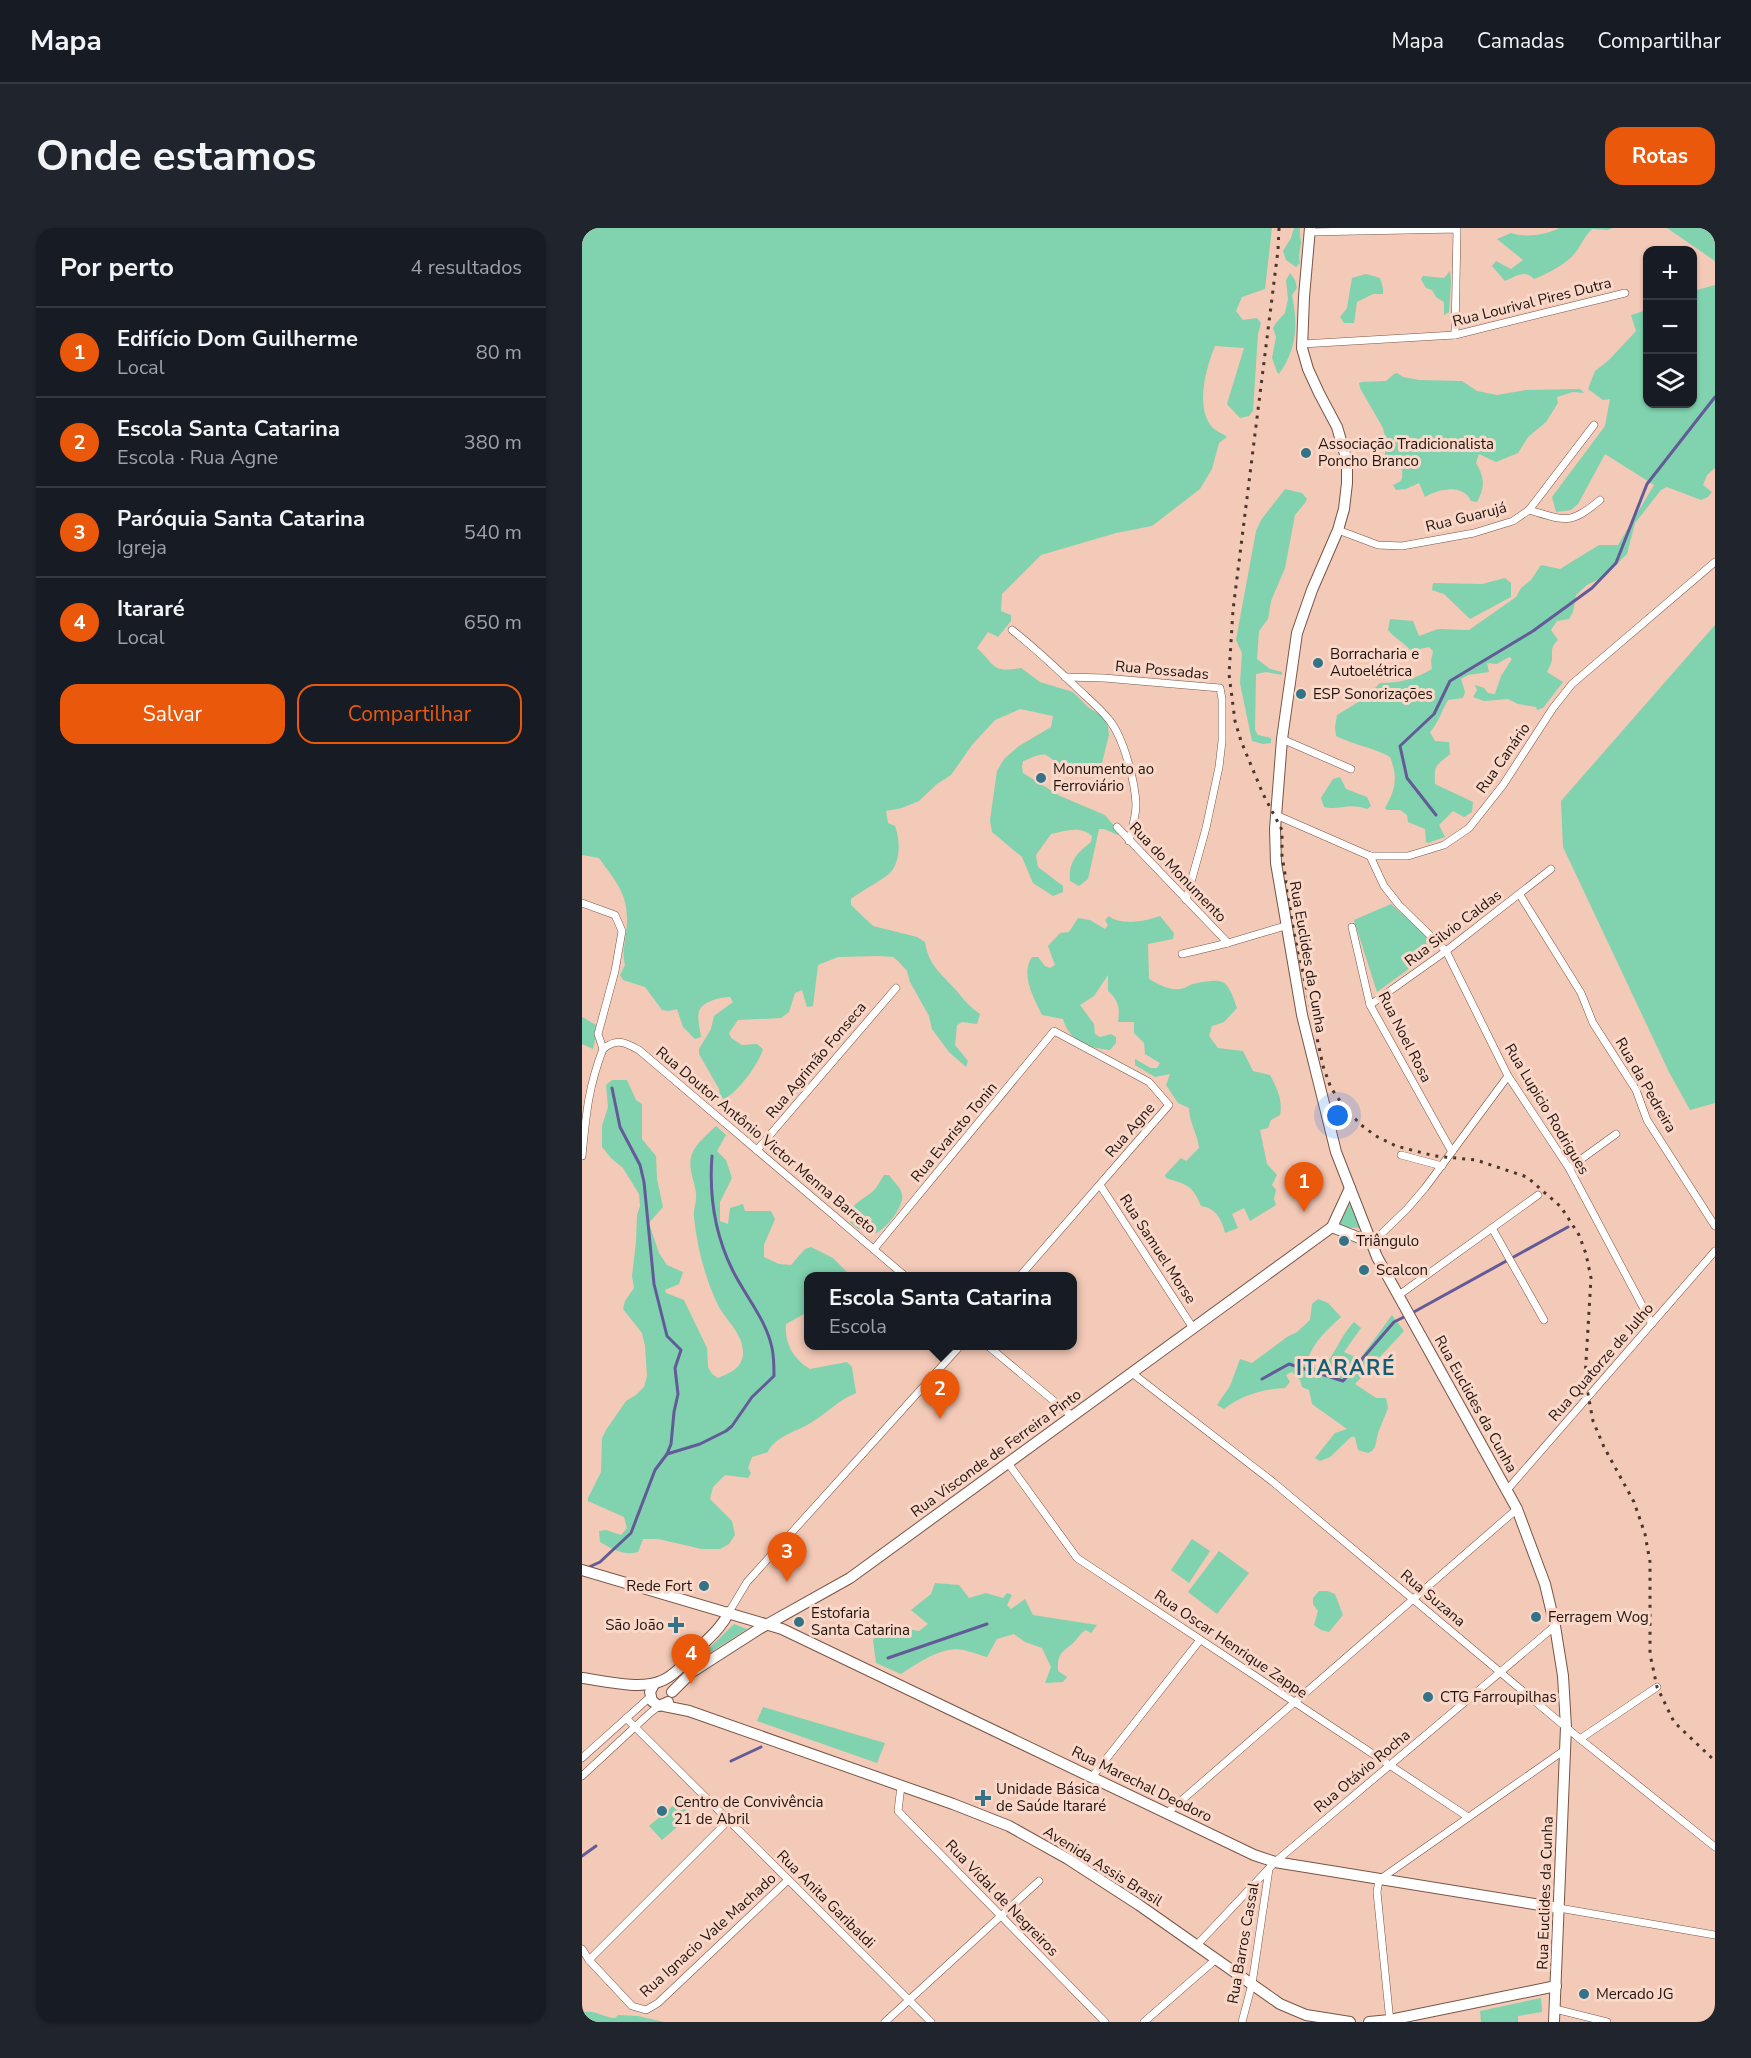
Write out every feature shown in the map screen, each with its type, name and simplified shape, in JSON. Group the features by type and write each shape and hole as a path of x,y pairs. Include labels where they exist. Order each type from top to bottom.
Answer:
{"street":[{"path":"1310,230 1457,229 1455,335"},
{"name":"Rua Euclides da Cunha","path":"1310,230 1302,344 1308,369 1337,427 1347,461 1344,509 1338,531 1312,590 1297,633 1282,739 1276,815 1276,863 1285,926 1306,1034 1336,1152 1377,1257 1517,1509 1545,1584 1563,1676 1566,1727 1554,2022"},
{"name":"Rua Lourival Pires Dutra","path":"1302,344 1455,335 1625,293"},
{"name":"Rua Guarujá","path":"1338,531 1378,545 1402,546 1474,533 1513,521 1529,510 1594,425"},
{"path":"1529,510 1559,519 1571,520 1583,514 1600,500"},
{"name":"Rua Canário","path":"1276,815 1370,856 1408,856 1444,844 1469,828 1503,785 1553,708 1572,684 1714,561"},
{"path":"1012,630 1053,663 1111,722 1122,745 1136,806 1129,840"},
{"name":"Rua Possadas","path":"1065,677 1220,688 1222,741 1220,768 1186,900"},
{"path":"1282,739 1351,769"},
{"name":"Rua do Monumento","path":"1117,827 1228,943 1285,926"},
{"name":"Rua Lupicio Rodrigues","path":"1370,856 1384,886 1446,951 1508,1076 1569,1168 1652,1324"},
{"name":"Rua Silvio Caldas","path":"1370,1005 1446,951 1551,869"},
{"name":"Rua da Pedreira","path":"1520,895 1581,993 1593,1023 1636,1090 1647,1120 1715,1226"},
{"path":"582,903 615,915 622,931 615,971 598,1035 603,1049 590,1089 582,1156"},
{"name":"Rua Noel Rosa","path":"1352,927 1370,1005 1452,1152"},
{"path":"1182,954 1228,943"},
{"name":"Rua Agrimão Fonseca","path":"757,1150 896,988"},
{"name":"Rua Agne","path":"1024,1272 1169,1105 1149,1082 1054,1031"},
{"name":"Rua Evaristo Tonin","path":"874,1249 1054,1031"},
{"name":"Rua Doutor Antônio Victor Menna Barreto","path":"603,1049 612,1042 621,1042 639,1050 900,1272"},
{"path":"1332,1227 1372,1243 1407,1209 1442,1166 1508,1076"},
{"path":"1569,1168 1616,1134"},
{"path":"1401,1155 1442,1166"},
{"name":"Rua Samuel Morse","path":"1100,1185 1193,1328"},
{"name":"Rua Visconde de Ferreira Pinto","path":"672,1694 692,1672 768,1624 850,1578 1332,1227 1350,1188"},
{"path":"1399,1295 1538,1195"},
{"path":"1492,1228 1544,1320"},
{"name":"Rua Quatorze de Julho","path":"1507,1490 1715,1251"},
{"path":"582,1758 723,1625 747,1582 956,1350"},
{"path":"993,1350 1072,1416"},
{"name":"Rua Suzana","path":"1132,1373 1273,1482 1566,1727 1715,1847"},
{"name":"Rua Oscar Henrique Zappe","path":"1008,1463 1077,1558 1468,1817"},
{"path":"1167,1813 1517,1509"},
{"name":"Rua Marechal Deodoro","path":"582,1570 768,1624 1272,1865 1559,1908 1715,1935"},
{"name":"Rua Otávio Rocha","path":"1196,1946 1272,1865 1555,1626"},
{"path":"1092,1777 1200,1640"},
{"path":"582,1678 654,1689 669,1685 672,1694 668,1703 635,1726 582,1776"},
{"path":"1581,1739 1658,1687"},
{"path":"654,1689 652,1701 662,1706"},
{"name":"Avenida Assis Brasil","path":"672,1694 689,1711"},
{"name":"Avenida Assis Brasil","path":"662,1706 689,1711 953,1804 1019,1832 1095,1876 1280,2004 1306,2015 1350,2022"},
{"name":"Rua Anita Garibaldi","path":"626,1718 931,2022"},
{"path":"1390,2021 1377,1892 1379,1880 1566,1749"},
{"name":"Rua Vidal de Negreiros","path":"901,1786 898,1811 1105,2022"},
{"path":"582,1949 589,1960 729,1820"},
{"name":"Rua Barros Cassal","path":"1242,2022 1252,1984 1272,1865"},
{"name":"Rua Ignacio Vale Machado","path":"589,1960 632,2006 646,2010 658,2003 788,1880"},
{"path":"885,2022 1039,1881"},
{"path":"1144,2022 1215,1960"},
{"path":"1369,2022 1390,2021 1556,1986"},
{"path":"1555,2009 1607,2022"}],"green space":[{"path":"582,228 1272,228 1265,289 1242,297 1236,311 1243,320 1257,318 1261,323 1258,334 1253,411 1249,416 1240,418 1227,404 1244,348 1215,346 1208,365 1204,387 1204,409 1212,427 1227,437 1219,443 1212,469 1200,489 1152,526 1116,533 1041,555 1002,594 1001,611 1011,615 1011,621 998,637 988,632 977,648 999,669 1021,668 1040,682 1073,692 1088,707 1107,720 1109,735 1102,763 1097,766 1077,772 1067,770 1048,756 1038,755 1023,761 1022,767 1023,773 1060,796 1105,815 1119,832 1118,835 1099,829 1088,879 1079,886 1070,881 1070,868 1078,854 1091,842 1092,836 1078,830 1051,834 1036,855 1038,867 1063,886 1063,892 1053,896 1033,883 1022,857 992,832 990,820 997,771 1004,759 1019,746 1051,727 1053,716 1020,709 995,720 972,745 951,775 937,784 919,801 886,811 888,823 895,826 898,837 897,861 888,875 851,899 851,905 873,926 917,937 925,942 929,957 936,968 980,1014 977,1024 962,1022 957,1025 955,1045 968,1061 966,1067 949,1052 932,1029 929,1016 910,982 907,971 898,961 893,957 878,956 838,957 818,965 813,1006 807,1007 802,990 795,993 789,1012 781,1018 738,1020 729,1033 731,1038 742,1045 757,1044 763,1049 747,1077 735,1091 724,1099 720,1097 719,1089 699,1054 699,1049 711,1029 714,1016 733,1002 730,997 713,1000 701,1008 698,1017 701,1037 695,1039 683,1027 677,1009 662,1010 645,987 623,980 620,975 625,965 627,922 623,895 599,858 582,855"},
{"path":"1294,228 1300,228 1301,241 1300,263 1296,267 1286,260 1283,251"},
{"path":"1559,228 1613,228 1592,229 1569,259 1552,271 1534,279 1524,274 1505,281 1492,266 1496,261 1511,269 1523,260 1497,239 1511,233 1536,235"},
{"path":"1667,228 1712,228 1715,230 1715,261 1697,249 1697,246 1693,246"},
{"path":"1450,271 1449,312 1444,315 1444,302 1436,297 1432,290 1426,288 1421,279 1423,276 1444,278"},
{"path":"1290,273 1297,288 1292,295 1295,316 1293,346 1279,374 1272,358 1276,337 1273,328 1285,313 1288,299 1286,280"},
{"path":"1366,274 1380,278 1383,294 1373,294 1357,302 1354,323 1344,323 1340,317 1347,308 1352,278"},
{"path":"1715,285 1715,468 1707,475 1703,485 1712,492 1701,500 1667,487 1661,490 1635,523 1627,554 1605,576 1587,585 1576,595 1573,612 1569,619 1557,621 1551,630 1558,640 1552,648 1552,662 1547,672 1563,682 1543,708 1537,710 1536,707 1518,704 1508,699 1484,701 1473,697 1477,690 1475,685 1484,688 1488,693 1495,694 1501,676 1512,659 1509,657 1497,664 1487,663 1489,672 1468,675 1461,679 1465,692 1463,698 1448,700 1430,732 1435,741 1449,742 1450,754 1437,766 1435,784 1473,802 1472,812 1464,817 1453,811 1439,825 1445,837 1428,843 1425,829 1408,822 1407,815 1400,810 1385,808 1395,783 1390,757 1336,736 1337,715 1365,698 1380,683 1407,680 1432,669 1433,651 1429,647 1411,651 1388,630 1390,619 1413,621 1419,636 1438,629 1469,630 1516,597 1541,565 1560,569 1599,545 1618,545 1654,485 1605,454 1578,504 1571,510 1556,512 1552,497 1605,426 1610,399 1603,400 1588,389 1595,371 1609,360 1636,331 1631,315 1643,311 1643,408 1697,408 1697,290"},
{"path":"1397,373 1403,377 1419,380 1462,381 1477,391 1497,395 1526,390 1580,389 1584,393 1573,392 1557,397 1558,403 1546,422 1528,437 1518,453 1496,462 1479,454 1476,463 1483,482 1477,502 1471,501 1462,492 1450,489 1425,497 1419,483 1406,489 1396,490 1393,485 1401,480 1402,470 1385,458 1383,428 1360,388 1359,383 1386,381"},
{"path":"1285,489 1302,493 1307,499 1295,515 1285,568 1271,601 1268,619 1259,631 1257,659 1270,669 1282,672 1282,675 1266,672 1256,674 1255,730 1258,735 1271,738 1271,743 1263,744 1252,741 1240,683 1242,653 1236,640 1256,531 1261,520"},
{"path":"1505,578 1511,583 1511,597 1470,619 1444,594 1432,590 1433,583 1482,584"},
{"path":"1715,625 1715,1103 1690,1110 1669,1072 1563,847 1561,801"},
{"path":"1340,777 1346,789 1367,797 1371,806 1367,809 1355,806 1324,807 1321,798 1333,779"},
{"path":"1391,904 1439,947 1377,992 1354,920"},
{"path":"1109,916 1127,922 1160,916 1174,933 1173,939 1148,944 1149,979 1172,989 1212,981 1223,982 1230,991 1237,1008 1224,1022 1212,1026 1209,1036 1218,1048 1243,1051 1253,1071 1270,1075 1277,1089 1281,1104 1280,1115 1271,1120 1268,1128 1260,1130 1267,1164 1277,1175 1272,1185 1276,1190 1274,1199 1276,1205 1250,1221 1244,1208 1232,1214 1238,1228 1225,1233 1218,1215 1211,1209 1201,1206 1192,1189 1166,1178 1165,1175 1181,1158 1186,1161 1199,1148 1189,1108 1178,1103 1166,1085 1170,1074 1155,1077 1135,1065 1135,1059 1151,1068 1157,1068 1160,1063 1145,1054 1144,1043 1134,1033 1134,1022 1118,1022 1118,1005 1108,991 1108,975 1094,996 1080,1005 1094,1024 1095,1034 1100,1037 1111,1034 1116,1037 1116,1043 1110,1050 1080,1042 1070,1033 1063,1019 1042,1015 1032,994 1027,971 1032,957 1038,957 1045,966 1050,968 1055,965 1048,946 1060,933 1069,932 1078,918 1090,920 1105,929 1108,925 1105,920"},
{"path":"582,1017 598,1026 593,1049 582,1044"},
{"path":"612,1080 627,1080 636,1100 642,1104 642,1139 656,1156 657,1179 663,1207 649,1223 659,1253 667,1265 683,1272 679,1284 665,1290 666,1293 684,1300 707,1348 708,1367 712,1374 718,1378 731,1372 740,1363 743,1354 741,1340 721,1311 705,1273 694,1217 696,1197 691,1170 692,1154 699,1142 716,1126 726,1135 717,1151 726,1160 732,1178 720,1202 720,1221 728,1224 730,1208 743,1204 745,1211 771,1211 775,1219 764,1245 764,1257 779,1264 791,1265 805,1249 811,1247 833,1258 847,1272 804,1272 804,1314 786,1324 786,1331 791,1350 799,1361 810,1369 847,1362 852,1367 856,1393 843,1399 809,1424 780,1438 768,1452 752,1457 748,1468 751,1473 748,1478 725,1475 713,1487 710,1499 732,1521 735,1535 729,1544 720,1549 702,1549 658,1539 643,1539 638,1552 618,1551 600,1542 599,1531 606,1530 621,1535 627,1528 624,1517 588,1501 601,1472 602,1438 626,1401 644,1387 647,1376 642,1333 623,1309 625,1301 634,1288 632,1276 637,1215 640,1206 639,1194 623,1168 602,1147 602,1126 608,1107 606,1085"},
{"path":"884,1175 889,1175 900,1189 901,1204 894,1216 880,1231 873,1234 865,1232 850,1222 849,1216 854,1206 876,1188"},
{"path":"1351,1202 1363,1228 1337,1227"},
{"path":"1318,1299 1328,1303 1341,1317 1322,1336 1308,1359 1316,1369 1321,1369 1326,1364 1354,1322 1361,1328 1344,1352 1360,1359 1392,1315 1404,1331 1355,1384 1376,1398 1386,1398 1388,1408 1375,1447 1368,1453 1358,1450 1355,1437 1351,1437 1330,1457 1320,1461 1315,1458 1335,1433 1347,1429 1312,1404 1309,1390 1302,1387 1300,1380 1292,1372 1286,1375 1290,1382 1285,1388 1253,1394 1224,1409 1217,1405 1230,1386 1240,1359 1252,1363 1297,1332 1310,1320 1312,1304"},
{"path":"1192,1539 1210,1551 1189,1583 1171,1570"},
{"path":"1219,1551 1249,1573 1217,1614 1188,1592"},
{"path":"935,1583 959,1585 969,1598 986,1593 1003,1598 1007,1593 1012,1595 1007,1605 1011,1609 1025,1599 1033,1615 1097,1625 1091,1633 1086,1630 1083,1632 1060,1655 1058,1671 1067,1677 1063,1682 1045,1683 1051,1667 1042,1648 1025,1642 1014,1634 997,1639 987,1657 963,1650 943,1651 930,1656 901,1674 876,1663 873,1640 881,1628 894,1627 919,1631 928,1624 911,1610 931,1594"},
{"path":"1319,1591 1335,1594 1343,1615 1329,1632 1314,1625 1318,1611 1313,1604 1313,1598"},
{"path":"734,1624 747,1629 695,1662"},
{"path":"763,1707 885,1743 877,1763 757,1721"},
{"path":"680,1800 692,1814 662,1840 649,1826"},
{"path":"1541,1998 1542,2012 1518,2016 1518,2022 1481,2022 1480,2011"},
{"path":"582,2009 585,2012 611,2018 618,2015 638,2016 664,2022 582,2022"}],"waterway":[{"path":"1436,815 1407,778 1400,746 1434,714 1450,681 1533,631 1592,588 1616,563 1647,484 1715,397"},
{"path":"587,1568 600,1562 631,1533 655,1470 667,1454 671,1444 678,1394 675,1368 681,1350 667,1336 654,1284 644,1182 640,1165 620,1127 612,1088"},
{"path":"667,1454 700,1444 726,1431 752,1397 774,1376 769,1337 732,1269 717,1228 711,1185 712,1156"},
{"path":"1412,1313 1568,1227"},
{"path":"1262,1379 1289,1364 1343,1381 1394,1322 1406,1316"},
{"path":"888,1658 987,1624"},
{"path":"731,1761 761,1747"},
{"path":"582,1856 596,1846"}],"railway":[{"path":"1279,228 1233,610 1229,674 1235,721 1241,741 1263,794 1282,830 1282,856 1295,935 1323,1066 1331,1088 1345,1108 1361,1125 1376,1136 1396,1146 1435,1156 1476,1160 1527,1177 1561,1207 1579,1235 1591,1278 1585,1378 1593,1421 1604,1447 1634,1502 1645,1534 1650,1562 1650,1654 1657,1687 1674,1722 1715,1761"}],"place":[{"name":"Associação Tradicionalista Poncho Branco","path":"1306,453"},
{"name":"Borracharia e Autoelétrica","path":"1318,663"},
{"name":"ESP Sonorizações","path":"1301,694"},
{"name":"Monumento ao Ferroviário","path":"1041,778"},
{"name":"Edifício Dom Guilherme","path":"1304,1212"},
{"name":"Triângulo","path":"1344,1241"},
{"name":"Scalcon","path":"1364,1270"},
{"name":"Escola Santa Catarina","path":"940,1419"},
{"name":"Paróquia Santa Catarina","path":"787,1582"},
{"name":"Rede Fort","path":"704,1586"},
{"name":"Ferragem Wog","path":"1536,1617"},
{"name":"Estofaria Santa Catarina","path":"799,1622"},
{"name":"São João","path":"676,1625"},
{"name":"Itararé","path":"691,1684"},
{"name":"CTG Farroupilhas","path":"1428,1697"},
{"name":"Unidade Básica de Saúde Itararé","path":"983,1798"},
{"name":"Centro de Convivência 21 de Abril","path":"662,1811"},
{"name":"Mercado JG","path":"1584,1994"}],"district":[{"name":"ITARARÉ","path":"1346,1368"}]}
